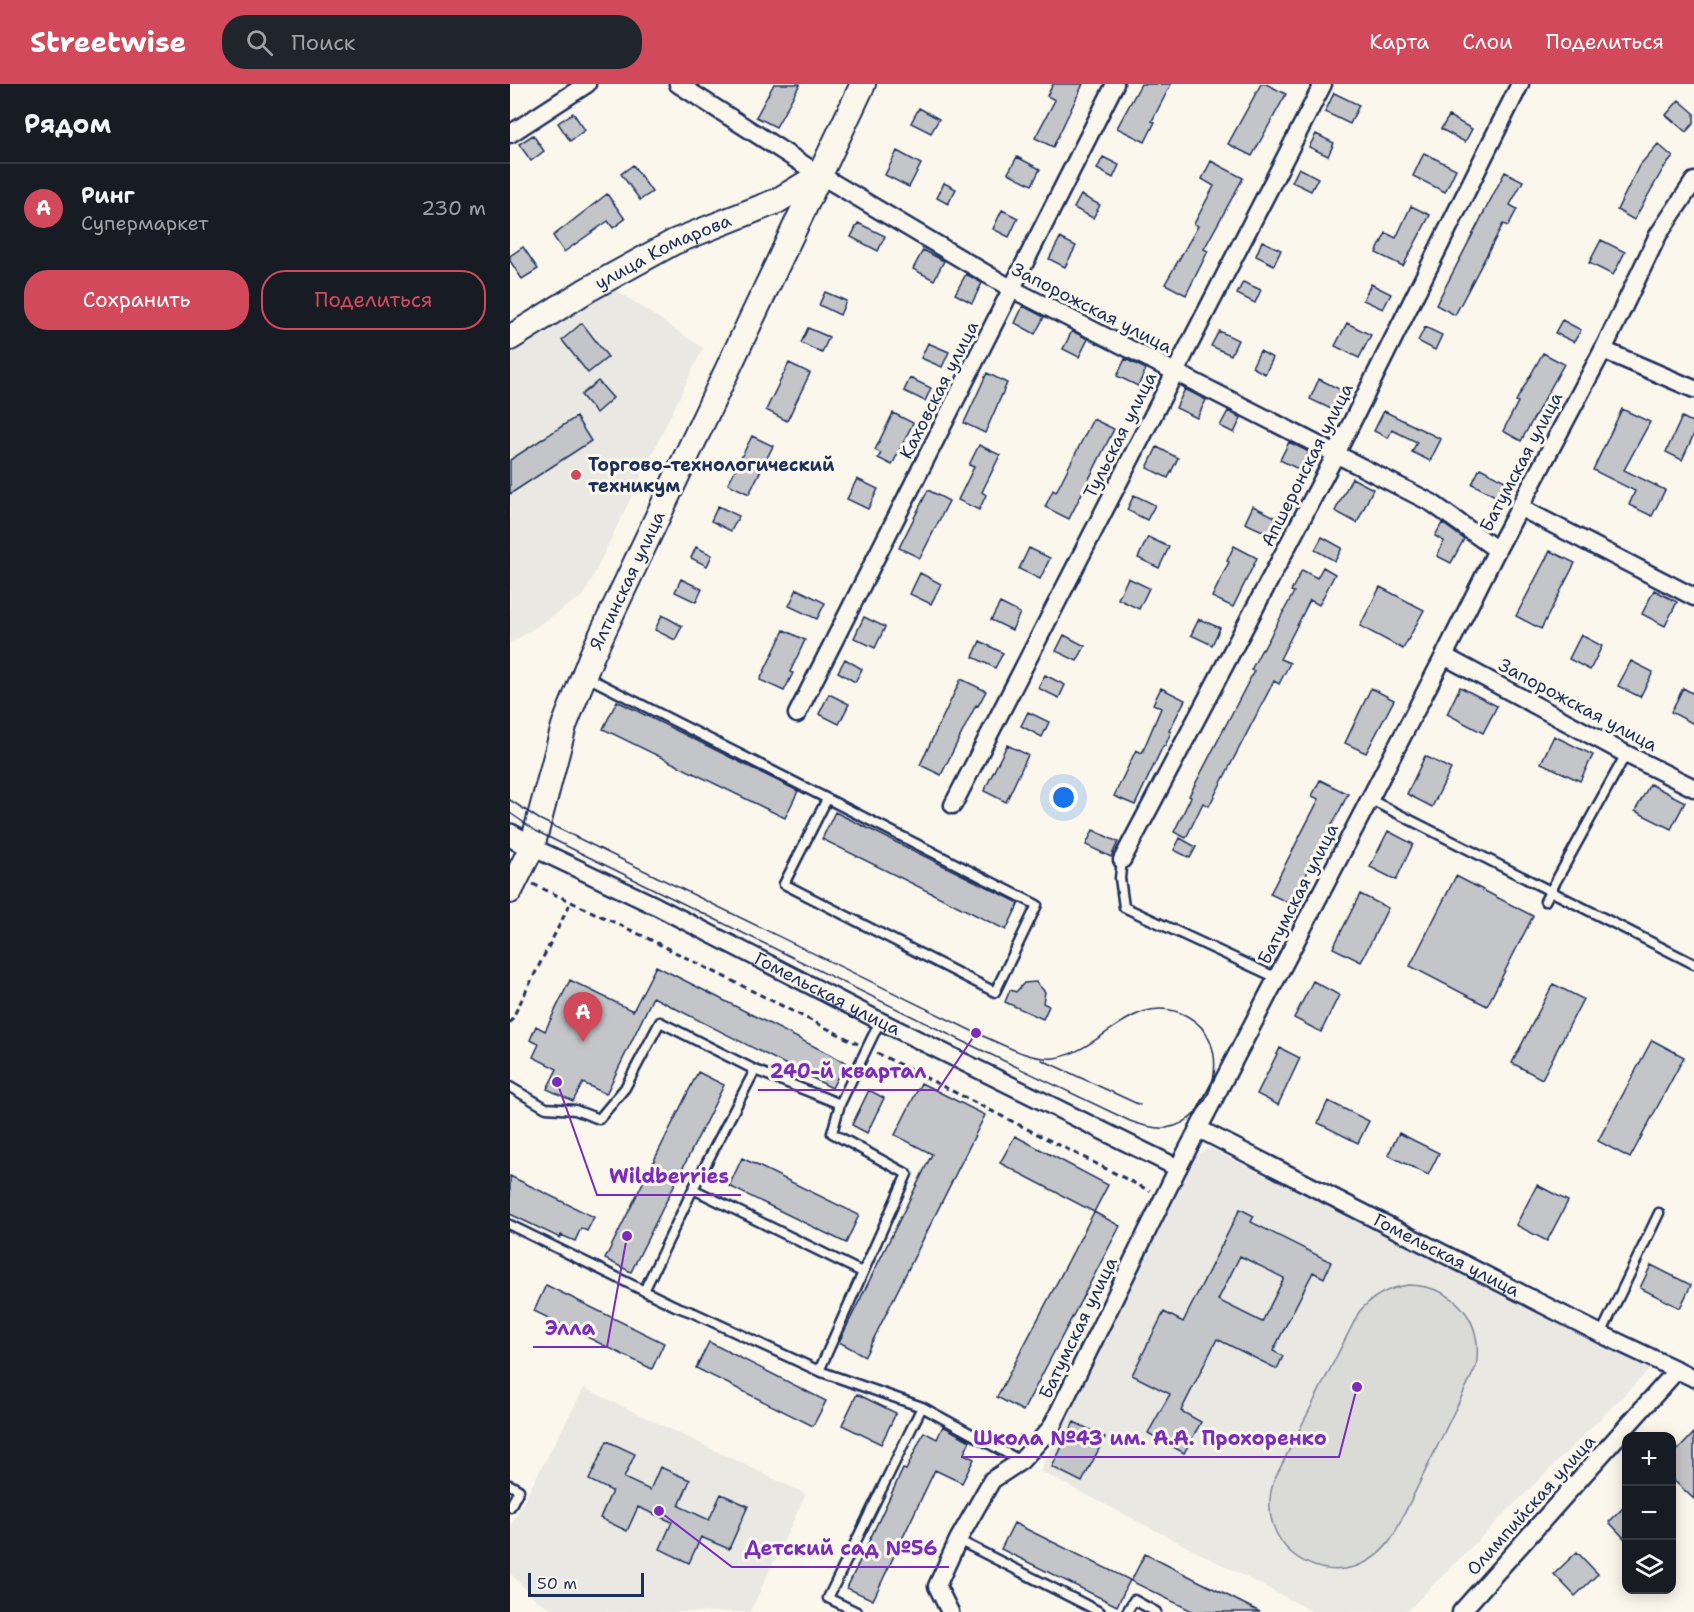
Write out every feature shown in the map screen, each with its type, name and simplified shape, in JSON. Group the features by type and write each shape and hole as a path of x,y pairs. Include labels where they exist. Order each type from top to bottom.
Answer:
{"main road":[{"name":"Ялтинская улица","path":"513,884 532,847 564,726 584,675 863,84"},
{"name":"улица Комарова","path":"510,338 587,290 674,242 777,201 820,175"}],"street":[{"path":"510,134 587,84"},
{"name":"Запорожская улица","path":"678,84 820,175 1012,289 1432,503 1497,550"},
{"name":"Каховская улица","path":"797,714 1115,84"},
{"name":"Тульская улица","path":"953,805 1323,84"},
{"name":"Апшеронская улица","path":"1122,860 1336,454 1520,84"},
{"name":"Батумская улица","path":"950,1612 938,1586 958,1540 992,1480 1021,1461 1051,1428 1178,1168 1602,350 1658,235 1694,181"},
{"path":"1602,350 1694,389"},
{"path":"1519,507 1694,597"},
{"name":"Запорожская улица","path":"1444,656 1694,788"},
{"name":"Гомельская улица","path":"510,835 1178,1168"},
{"name":"Гомельская улица","path":"1199,1129 1601,1334 1694,1378"},
{"name":"Олимпийская улица","path":"1461,1612 1677,1370"}],"lane":[{"path":"584,675 1037,905 995,992 784,884 827,799"},
{"path":"1548,897 1626,754"},
{"path":"1368,799 1548,897 1694,964"},
{"path":"1122,860 1120,878 1124,906 1277,978"},
{"path":"819,1371 907,1174 832,1133 840,1104 880,1021"},
{"path":"510,1087 546,1108 575,1110 599,1119 625,1088 660,1022 755,1070 840,1104"},
{"path":"644,1291 693,1189 755,1070"},
{"path":"693,1189 862,1272"},
{"path":"1601,1334 1659,1213"},
{"path":"510,1225 644,1291 819,1371 922,1407 1021,1461"},
{"path":"857,1612 828,1598 922,1407"},
{"path":"510,1485 519,1490 510,1507"},
{"path":"958,1540 1100,1612"},
{"path":"1127,1612 1134,1600 1156,1612"}],"path":[{"path":"513,884 571,902 1163,1198"},
{"path":"510,1023 571,902"}],"shaded area":[{"name":"Торгово-технологический техникум","path":"613,288 703,348 584,595 510,644 510,355"},
{"path":"1210,1148 1652,1367 1406,1612 1314,1612 1040,1471 1197,1154"},
{"path":"1408,1285 1440,1292 1463,1309 1475,1334 1476,1367 1394,1535 1375,1556 1353,1567 1330,1569 1308,1563 1289,1550 1276,1531 1270,1508 1274,1480 1359,1312 1369,1301 1381,1294"},
{"path":"584,1388 806,1494 750,1612 560,1612 536,1600 510,1573 510,1527"}],"building":[{"path":"774,84 800,84 776,127 756,117"},
{"path":"1053,84 1083,84 1053,147 1035,138 1055,100 1047,96"},
{"path":"1141,84 1171,84 1152,121 1155,122 1145,142 1117,128"},
{"path":"1261,84 1266,84 1286,94 1252,156 1228,144"},
{"path":"1334,93 1359,105 1350,124 1325,112"},
{"path":"1679,100 1694,113 1694,123 1686,132 1666,115"},
{"path":"919,108 939,119 931,133 911,123"},
{"path":"573,113 585,130 570,141 558,123"},
{"path":"1449,116 1472,129 1465,142 1441,129"},
{"path":"1316,134 1334,143 1328,156 1309,147"},
{"path":"533,135 544,151 531,161 519,144"},
{"path":"1658,144 1673,157 1663,169 1634,220 1617,210 1639,166"},
{"path":"897,151 921,164 909,187 885,175"},
{"path":"1424,153 1456,169 1445,192 1413,176"},
{"path":"1017,157 1040,169 1032,185 1008,173"},
{"path":"1103,157 1119,165 1113,178 1097,169"},
{"path":"1211,161 1243,178 1204,249 1208,251 1186,295 1165,284 1198,226 1194,224 1214,186 1202,179"},
{"path":"633,165 652,192 640,200 621,174"},
{"path":"1299,168 1318,178 1311,191 1292,182"},
{"path":"1505,172 1523,181 1510,205 1517,209 1508,226 1503,224 1455,315 1436,305"},
{"path":"944,183 956,189 948,204 937,198"},
{"path":"607,194 625,219 613,228 608,221 564,252 553,236"},
{"path":"1081,195 1100,205 1093,218 1074,208"},
{"path":"1411,206 1430,215 1403,266 1376,253 1386,233 1396,238"},
{"path":"1002,210 1018,218 1009,237 993,229"},
{"path":"858,223 885,236 878,251 851,237"},
{"path":"1060,238 1076,246 1065,267 1049,259"},
{"path":"1601,240 1625,252 1613,275 1589,263"},
{"path":"1262,241 1281,250 1274,265 1256,256"},
{"path":"523,247 538,269 522,279 510,261 510,256"},
{"path":"923,250 944,261 934,280 913,269"},
{"path":"966,274 982,283 972,303 955,294"},
{"path":"1243,282 1261,290 1255,303 1237,294"},
{"path":"1371,284 1391,294 1383,309 1363,300"},
{"path":"825,292 846,301 840,315 819,305"},
{"path":"1023,306 1044,317 1035,334 1015,323"},
{"path":"1562,320 1581,330 1574,342 1555,333"},
{"path":"582,323 608,357 588,373 562,340"},
{"path":"1347,323 1371,335 1359,358 1335,346"},
{"path":"1425,327 1442,335 1435,350 1418,341"},
{"path":"808,328 829,337 822,353 801,343"},
{"path":"1072,331 1088,339 1079,357 1063,349"},
{"path":"1219,331 1238,340 1231,355 1211,346"},
{"path":"928,343 949,352 942,367 921,358"},
{"path":"1260,351 1273,358 1265,374 1252,367"},
{"path":"1543,353 1564,364 1521,441 1503,431 1518,402 1516,401"},
{"path":"1125,359 1146,369 1138,386 1117,376"},
{"path":"789,363 810,373 787,421 766,410"},
{"path":"987,373 1007,383 985,433 964,423"},
{"path":"910,378 931,388 925,401 904,391"},
{"path":"1319,379 1341,390 1331,409 1310,399"},
{"path":"598,381 613,398 596,413 581,395"},
{"path":"1185,389 1206,400 1197,418 1176,408"},
{"path":"1622,409 1650,422 1624,470 1665,490 1652,516 1629,505 1635,491 1593,470"},
{"path":"1228,411 1241,418 1234,433 1220,426"},
{"path":"1384,411 1441,439 1430,461 1412,452 1417,442 1392,430 1388,438 1374,431"},
{"path":"893,413 913,423 892,465 878,458 881,453 875,450"},
{"path":"576,417 591,441 510,494 510,460"},
{"path":"1682,417 1694,423 1694,434 1682,460 1666,452"},
{"path":"1093,419 1114,429 1069,519 1045,507 1053,490 1056,492"},
{"path":"752,436 773,446 749,494 728,484"},
{"path":"1289,442 1309,452 1300,470 1280,460"},
{"path":"979,445 1000,455 982,492 986,495 979,510 958,500 974,467 969,465"},
{"path":"1157,447 1178,458 1168,478 1147,468"},
{"path":"1480,468 1505,481 1497,497 1472,484"},
{"path":"1352,478 1373,489 1357,523 1335,511"},
{"path":"857,479 878,489 868,509 847,499"},
{"path":"928,490 949,501 920,558 899,548"},
{"path":"1134,495 1155,505 1147,520 1127,510"},
{"path":"718,506 739,516 731,531 711,521"},
{"path":"1253,506 1279,519 1271,535 1245,523"},
{"path":"1442,523 1464,539 1451,563 1437,556 1444,541 1435,536"},
{"path":"1148,537 1169,547 1159,568 1138,558"},
{"path":"1322,537 1342,548 1335,561 1315,550"},
{"path":"1234,546 1257,558 1233,607 1212,597"},
{"path":"696,547 712,555 707,566 691,558"},
{"path":"1029,548 1050,558 1040,579 1019,569"},
{"path":"1550,551 1575,563 1541,629 1516,616"},
{"path":"1323,567 1335,574 1319,605 1310,600 1280,659 1290,663 1279,684 1274,681 1209,806 1203,803 1186,838 1174,832 1191,797 1189,796 1254,671 1251,670 1294,592 1291,591 1302,570 1317,578"},
{"path":"920,573 941,584 931,604 910,594"},
{"path":"1128,578 1149,588 1139,609 1118,599"},
{"path":"681,579 702,589 696,602 675,592"},
{"path":"1380,587 1424,610 1403,649 1360,626"},
{"path":"797,589 825,603 817,619 789,606"},
{"path":"1654,590 1677,602 1665,626 1642,614"},
{"path":"1000,603 1020,613 1012,630 991,620"},
{"path":"662,615 682,626 675,640 655,630"},
{"path":"864,617 885,627 875,648 854,638"},
{"path":"1199,619 1220,628 1212,645 1191,635"},
{"path":"784,630 805,640 784,691 760,680"},
{"path":"1064,635 1085,646 1077,661 1056,651"},
{"path":"1581,635 1602,646 1590,670 1569,659"},
{"path":"980,641 1003,653 995,668 973,657"},
{"path":"845,659 862,669 855,682 838,672"},
{"path":"1631,661 1653,672 1640,697 1618,686"},
{"path":"1045,675 1065,685 1059,698 1038,688"},
{"path":"961,679 986,691 978,706 976,705 941,775 920,765"},
{"path":"1460,687 1497,706 1483,733 1447,714"},
{"path":"1161,688 1185,700 1135,805 1114,796 1136,750 1142,753 1161,708 1153,704"},
{"path":"1371,688 1394,700 1366,753 1345,743"},
{"path":"1683,688 1694,694 1694,724 1671,712"},
{"path":"829,694 849,704 839,724 819,714"},
{"path":"617,701 798,791 785,818 603,729"},
{"path":"1028,712 1049,722 1042,737 1021,726"},
{"path":"1554,736 1593,755 1580,781 1541,763"},
{"path":"1007,745 1028,755 1006,802 984,791"},
{"path":"1425,756 1451,769 1432,807 1407,794"},
{"path":"1320,780 1348,794 1291,904 1270,894 1319,799 1312,796"},
{"path":"1650,784 1685,802 1671,829 1635,811"},
{"path":"835,812 1019,903 1006,930 822,839"},
{"path":"1093,830 1118,842 1111,857 1086,845"},
{"path":"1388,831 1413,844 1396,880 1370,867"},
{"path":"1180,838 1196,847 1190,858 1174,850"},
{"path":"1456,876 1533,916 1487,1006 1410,966"},
{"path":"1360,894 1388,908 1361,962 1333,948"},
{"path":"656,966 845,1062 832,1088 653,997 606,1094 583,1083 573,1101 547,1089 557,1069 533,1057 539,1044 530,1040 536,1026 545,1031 570,980 633,1011"},
{"path":"1313,981 1339,995 1321,1032 1294,1018"},
{"path":"1036,982 1045,992 1043,1003 1049,1006 1043,1019 1005,1002 1010,990 1016,992 1024,983"},
{"path":"1553,984 1583,999 1542,1079 1512,1063"},
{"path":"1652,1040 1684,1057 1630,1158 1598,1141"},
{"path":"1280,1048 1300,1058 1278,1105 1257,1094"},
{"path":"698,1072 724,1085 631,1272 605,1259"},
{"path":"921,1083 985,1115 865,1356 839,1342 932,1154 895,1135"},
{"path":"869,1090 884,1098 867,1133 852,1125"},
{"path":"1328,1101 1369,1121 1358,1143 1318,1123"},
{"path":"1399,1133 1439,1153 1428,1175 1388,1155"},
{"path":"1015,1136 1108,1185 1094,1212 1000,1163"},
{"path":"742,1158 859,1215 846,1243 729,1186"},
{"path":"510,1176 594,1217 587,1231 581,1228 575,1241 561,1235 560,1238 510,1214"},
{"path":"1537,1185 1568,1201 1547,1241 1516,1225"},
{"path":"1240,1209 1254,1216 1251,1222 1331,1262 1324,1278 1313,1272 1273,1351 1283,1356 1277,1369 1217,1339 1181,1411 1201,1422 1184,1453 1148,1433 1170,1394 1132,1375 1164,1312 1183,1322","holes":["1240,1256 1284,1278 1262,1322 1218,1300"]},
{"path":"1094,1212 1120,1226 1023,1411 997,1397"},
{"path":"1651,1265 1691,1285 1680,1308 1640,1288"},
{"path":"546,1285 664,1343 652,1369 534,1311"},
{"path":"709,1342 826,1401 813,1426 696,1368"},
{"path":"857,1394 896,1413 881,1444 842,1425"},
{"path":"1074,1422 1105,1437 1082,1482 1052,1467"},
{"path":"943,1426 970,1441 964,1454 974,1459 962,1483 935,1470 873,1600 847,1588 903,1469 906,1470 924,1432 937,1439"},
{"path":"1694,1433 1694,1499 1676,1483 1676,1448 1678,1450"},
{"path":"607,1441 635,1454 624,1478 650,1490 660,1467 690,1480 679,1506 709,1520 721,1494 748,1506 729,1549 701,1537 689,1563 660,1549 672,1522 638,1507 627,1531 600,1518 612,1491 589,1480"},
{"path":"1622,1509 1622,1536 1609,1522"},
{"path":"1014,1523 1130,1580 1117,1606 1001,1549"},
{"path":"1577,1552 1598,1574 1575,1596 1554,1574"},
{"path":"1145,1554 1260,1612 1194,1612 1131,1581"}],"tram line":[{"path":"510,800 539,819 976,1033 1025,1054 1054,1058 1071,1053 1088,1045 1134,1015 1151,1010 1168,1010 1187,1016 1202,1028 1211,1043 1214,1061 1213,1079 1207,1096 1197,1111 1183,1122 1166,1128 1130,1121 536,831 510,813"},
{"path":"1042,1060 1140,1105"}],"place":[{"name":"Торгово-технологический техникум","path":"576,475"},
{"name":"240-й квартал","path":"976,1033"},
{"name":"Ринг","path":"583,1042"},
{"name":"Wildberries","path":"557,1082"},
{"name":"Элла","path":"627,1236"},
{"name":"Школа №43 им. А.А. Прохоренко","path":"1357,1387"},
{"name":"Детский сад №56","path":"659,1511"}]}
